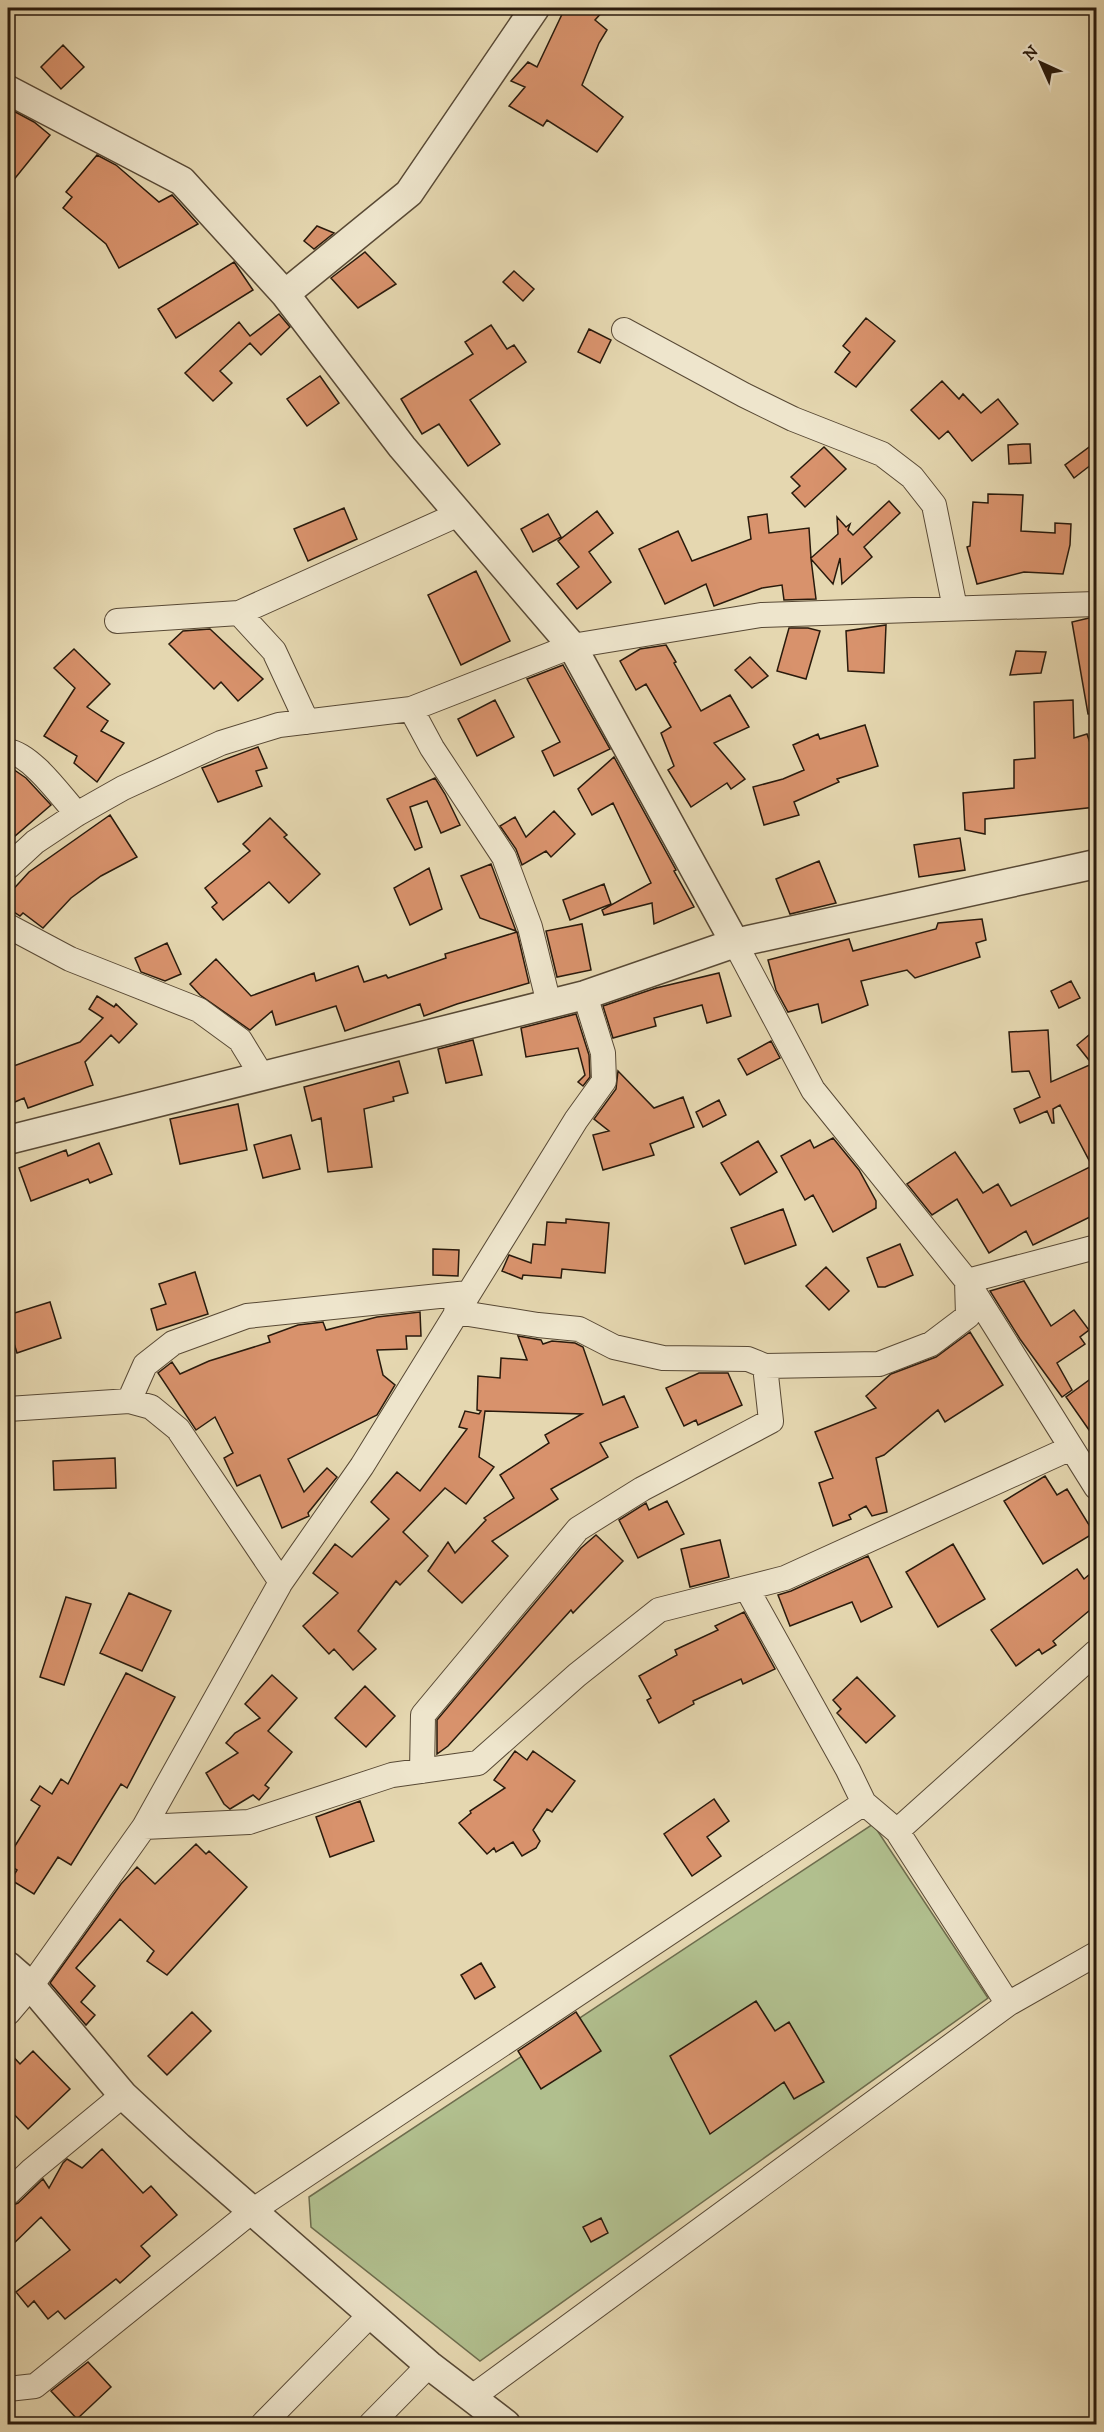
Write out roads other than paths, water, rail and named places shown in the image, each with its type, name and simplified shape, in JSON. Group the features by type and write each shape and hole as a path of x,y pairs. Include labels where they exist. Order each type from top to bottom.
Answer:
{"street":[{"path":"285,294 409,193 535,8"},
{"path":"8,90 182,181 285,294 402,447 572,646 813,1090 967,1281 1096,1487"},
{"path":"624,330 783,414 882,454 912,477 934,504 955,608"},
{"path":"117,621 239,613 459,514"},
{"path":"8,867 35,842 77,814 123,788 221,743 279,726 411,709 572,646 760,615 1096,604"},
{"path":"239,613 273,651 307,722"},
{"path":"411,709 432,748 504,857 530,927 549,1004"},
{"path":"8,751 16,752 40,772 77,814"},
{"path":"8,1140 585,995 735,943 1096,864"},
{"path":"8,926 70,959 199,1010 240,1040 262,1076"},
{"path":"8,2013 31,1986 144,1827 281,1582 362,1466 576,1120 604,1081 603,1053 585,995"},
{"path":"967,1281 1096,1247"},
{"path":"129,1401 146,1365 173,1343 247,1316 462,1302 538,1325 579,1329 614,1347 663,1358 748,1359 765,1366 879,1364 931,1344 968,1316 967,1281"},
{"path":"422,1771 423,1715 578,1529 642,1489 771,1421 765,1366"},
{"path":"8,1409 129,1401 151,1407 178,1429 281,1582"},
{"path":"144,1827 249,1822 392,1775 478,1763 577,1675 658,1610 785,1578 1071,1448"},
{"path":"747,1589 864,1803 897,1831 1008,2004"},
{"path":"897,1831 1096,1652"},
{"path":"8,2389 35,2386 252,2211 864,1803"},
{"path":"471,2398 1008,2004 1096,1954"},
{"path":"8,1966 31,1986 123,2095 429,2365 506,2424"},
{"path":"8,2193 32,2170 123,2095"},
{"path":"263,2424 370,2314"},
{"path":"370,2424 429,2365"}]}
